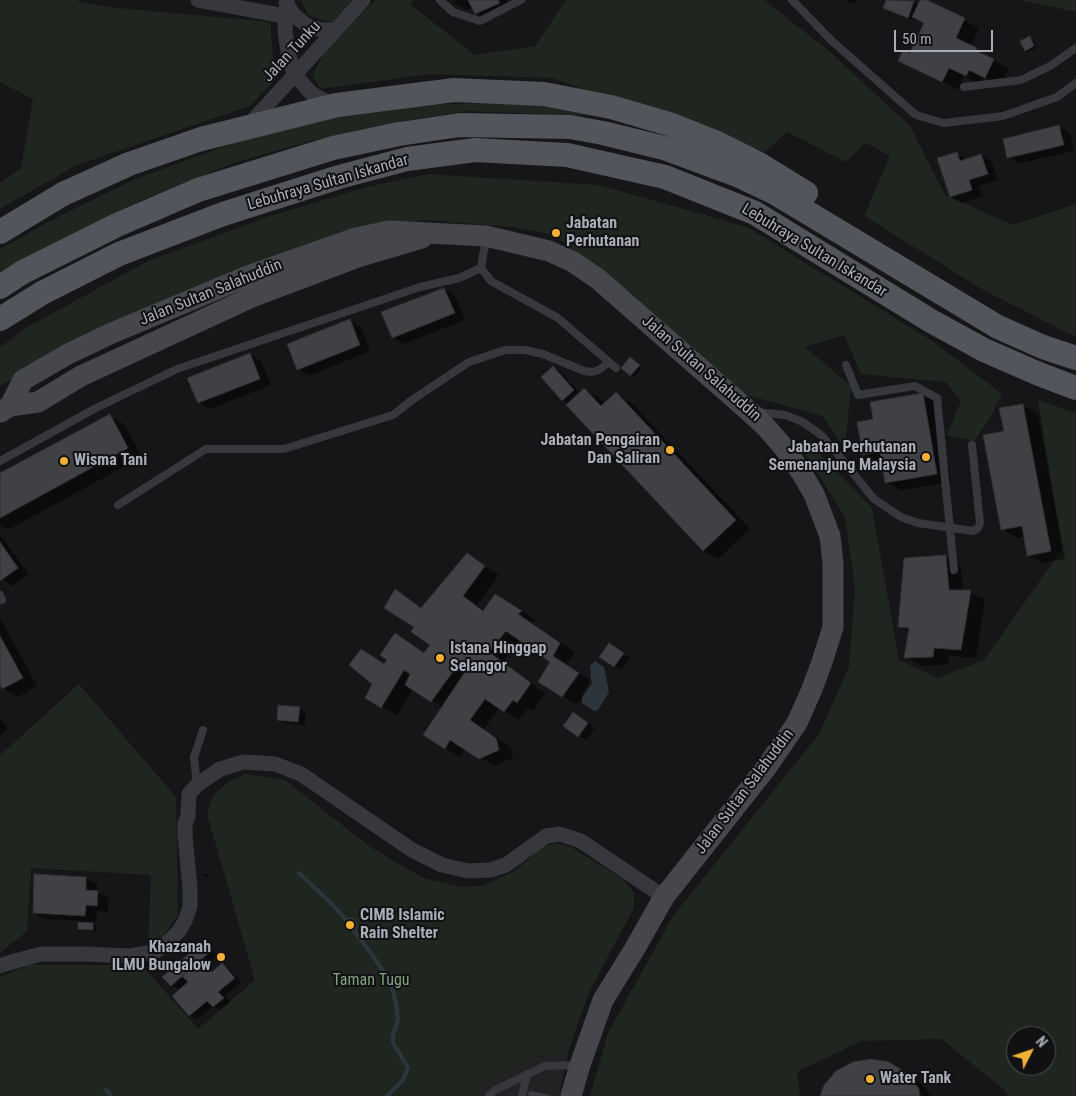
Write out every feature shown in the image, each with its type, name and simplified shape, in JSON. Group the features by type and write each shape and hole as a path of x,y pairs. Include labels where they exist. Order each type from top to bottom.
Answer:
{"main road":[{"path":"0,232 63,194 129,164 201,139 337,105 454,90 544,94 611,107 669,124 717,142 767,168 864,232 998,327"},
{"name":"Lebuhraya Sultan Iskandar","path":"0,286 23,272 116,225 198,190 333,148 399,134 460,125 570,127 664,148 728,172 775,193 998,327 1043,347 1076,358"},
{"name":"Lebuhraya Sultan Iskandar","path":"0,319 42,293 119,254 223,214 338,177 407,159 475,150 566,155 665,177 755,212 931,321 984,350 1076,388"}],"street":[{"path":"198,0 286,6 306,25 321,30 336,30"},
{"name":"Jalan Tunku","path":"246,128 363,0"},
{"path":"286,6 285,31 294,74 311,93 337,105"},
{"name":"Jalan Sultan Salahuddin","path":"5,409 38,402 81,376 252,297 358,257 436,234 486,236 561,255 598,279 750,412 785,449 801,472 823,516 830,536 833,564 833,627 812,689 797,723 766,768 664,897 603,1000 580,1066 572,1096"},
{"path":"0,966 41,954 129,956 154,952 165,945 180,931 190,906 185,824 188,816 189,794 220,769 244,762 275,764 301,774 412,850 442,865 468,871 490,870 506,866 546,836 560,834 582,841 664,897"}],"lane":[{"path":"440,0 453,12 480,21 522,0"},
{"path":"792,0 832,41 916,114 944,123 964,119 1003,116 1057,97 1076,83"},
{"path":"964,87 1021,80 1050,66 1076,48"},
{"path":"486,236 481,268 490,281 558,318 616,368"},
{"path":"0,461 96,408 177,368 420,287 459,278 481,268"},
{"path":"118,505 206,449 284,449 393,415 469,362 505,350 525,350 543,354 584,371 592,372 599,370 609,362"},
{"path":"846,365 858,395 915,386 937,398 954,570"},
{"path":"750,412 785,415 803,422 821,435 874,499 901,517 918,523 973,531 978,528 980,523 972,445"},
{"path":"198,785 194,757 203,730"},
{"path":"489,1096 495,1090 545,1066 580,1066"},
{"path":"522,1096 527,1074"}],"shaded area":[{"path":"595,661 604,667 609,692 598,710 594,711 582,703 582,696 591,680 590,666"},
{"path":"568,1052 559,1096 474,1096 497,1073 538,1057"}],"green space":[{"path":"0,0 78,0 79,2 108,7 270,22 275,80 250,106 77,165 0,209 0,183 21,168 33,99 0,82"},
{"path":"301,0 353,0 332,22 309,16"},
{"path":"375,0 412,0 411,5 475,55 535,46 566,0 764,0 828,50 910,126 945,195 1013,225 1076,204 1076,337 985,291 864,216 890,156 866,143 846,162 787,132 765,152 552,78 430,74 321,89 312,75 328,47"},
{"path":"1020,0 1076,0 1076,12"},
{"path":"531,102 593,116 468,111 414,119 314,140 234,163 140,201 57,243 0,275 0,249 48,222 133,180 228,145 311,119 411,105"},
{"path":"428,174 599,185 747,227 931,340 1002,394 989,420 974,441 947,435 961,401 946,382 861,374 844,335 805,347 851,386 845,449 822,416 744,394 580,258 564,242 548,234 512,227 425,220 345,232 65,348 0,386 0,347 31,325 148,261 270,216 367,187"},
{"path":"1038,400 1076,413 1076,1096 1007,1096 1007,1092 941,1039 861,1041 797,1072 800,1096 590,1096 608,1033 673,916 819,734 849,667 855,588 845,517 802,449 816,450 872,508 899,660 938,678 984,660 1062,549"},
{"path":"79,684 176,797 178,915 163,936 148,945 151,875 31,868 27,931 0,953 0,755"},
{"name":"Taman Tugu","path":"245,774 285,780 369,846 423,878 462,887 482,886 515,871 542,847 555,843 571,847 623,879 634,893 634,908 589,992 568,1052 538,1057 497,1073 474,1096 0,1096 0,977 29,965 142,965 198,1029 255,980 207,814 213,795 230,781"}],"building":[{"path":"468,0 498,0 500,3 475,14"},
{"path":"886,0 914,1 908,18 883,8"},
{"path":"920,0 927,0 965,18 956,38 977,48 976,51 994,59 985,78 969,70 966,76 949,68 942,82 898,61 903,50 910,53 924,23 912,17"},
{"path":"1030,36 1034,46 1025,51 1020,41"},
{"path":"1059,125 1064,145 1007,158 1003,139"},
{"path":"957,152 960,161 981,154 988,174 969,180 972,190 950,197 937,158"},
{"path":"444,288 455,313 392,338 381,312"},
{"path":"350,319 360,345 297,370 287,344"},
{"path":"250,353 260,379 198,403 187,378"},
{"path":"630,357 640,365 630,376 621,368"},
{"path":"553,366 574,390 562,401 541,377"},
{"path":"584,388 601,406 616,392 736,520 703,551 566,405"},
{"path":"923,393 937,474 885,483 880,452 863,455 857,422 873,419 870,402"},
{"path":"1023,404 1051,551 1027,556 1022,526 1001,530 983,435 1004,431 999,408"},
{"name":"Wisma Tani","path":"110,414 128,448 0,518 0,473"},
{"path":"0,542 18,568 0,581"},
{"name":"Istana Hinggap Selangor","path":"467,553 485,566 463,596 483,611 495,594 522,611 518,614 560,643 553,656 579,673 562,697 538,682 550,662 506,631 489,652 531,683 517,703 513,700 504,712 485,699 470,720 496,738 499,750 479,759 450,740 445,749 423,735 465,672 457,666 431,702 405,685 410,674 404,670 381,708 365,698 372,684 349,665 361,649 384,664 387,660 380,655 395,633 424,653 430,645 411,632 414,627 384,608 395,589 421,608"},
{"path":"946,555 949,590 971,590 961,650 934,648 933,657 904,658 909,628 898,627 904,558"},
{"path":"0,636 23,678 2,689 0,685"},
{"path":"609,643 624,653 614,667 599,657"},
{"path":"278,705 300,707 298,722 277,720"},
{"path":"573,712 588,723 578,737 563,726"},
{"path":"34,874 86,877 86,890 98,891 97,906 86,905 85,916 33,913"},
{"path":"78,922 93,923 93,930 78,929"},
{"path":"203,942 211,951 171,986 162,977"},
{"name":"Khazanah ILMU Bungalow","path":"201,960 212,972 222,963 235,978 218,992 224,998 213,1007 207,1001 189,1016 172,996 188,982 182,976"},
{"name":"Water Tank","path":"871,1059 889,1062 905,1072 919,1089 920,1096 820,1096 824,1085 836,1071 853,1062"},
{"path":"529,1091 549,1095 549,1096 528,1096"}],"waterway":[{"path":"299,873 346,920 352,919 356,925 354,931 387,977 393,991 398,1020 393,1035 393,1043 408,1068 403,1080 387,1096"},
{"path":"105,1089 111,1096"}],"place":[{"name":"Jabatan Perhutanan","path":"556,233"},
{"name":"Jabatan Pengairan Dan Saliran","path":"670,450"},
{"name":"Jabatan Perhutanan Semenanjung Malaysia","path":"926,457"},
{"name":"Wisma Tani","path":"64,461"},
{"name":"Istana Hinggap Selangor","path":"440,658"},
{"name":"CIMB Islamic Rain Shelter","path":"350,925"},
{"name":"Khazanah ILMU Bungalow","path":"221,957"},
{"name":"Water Tank","path":"870,1079"}]}
